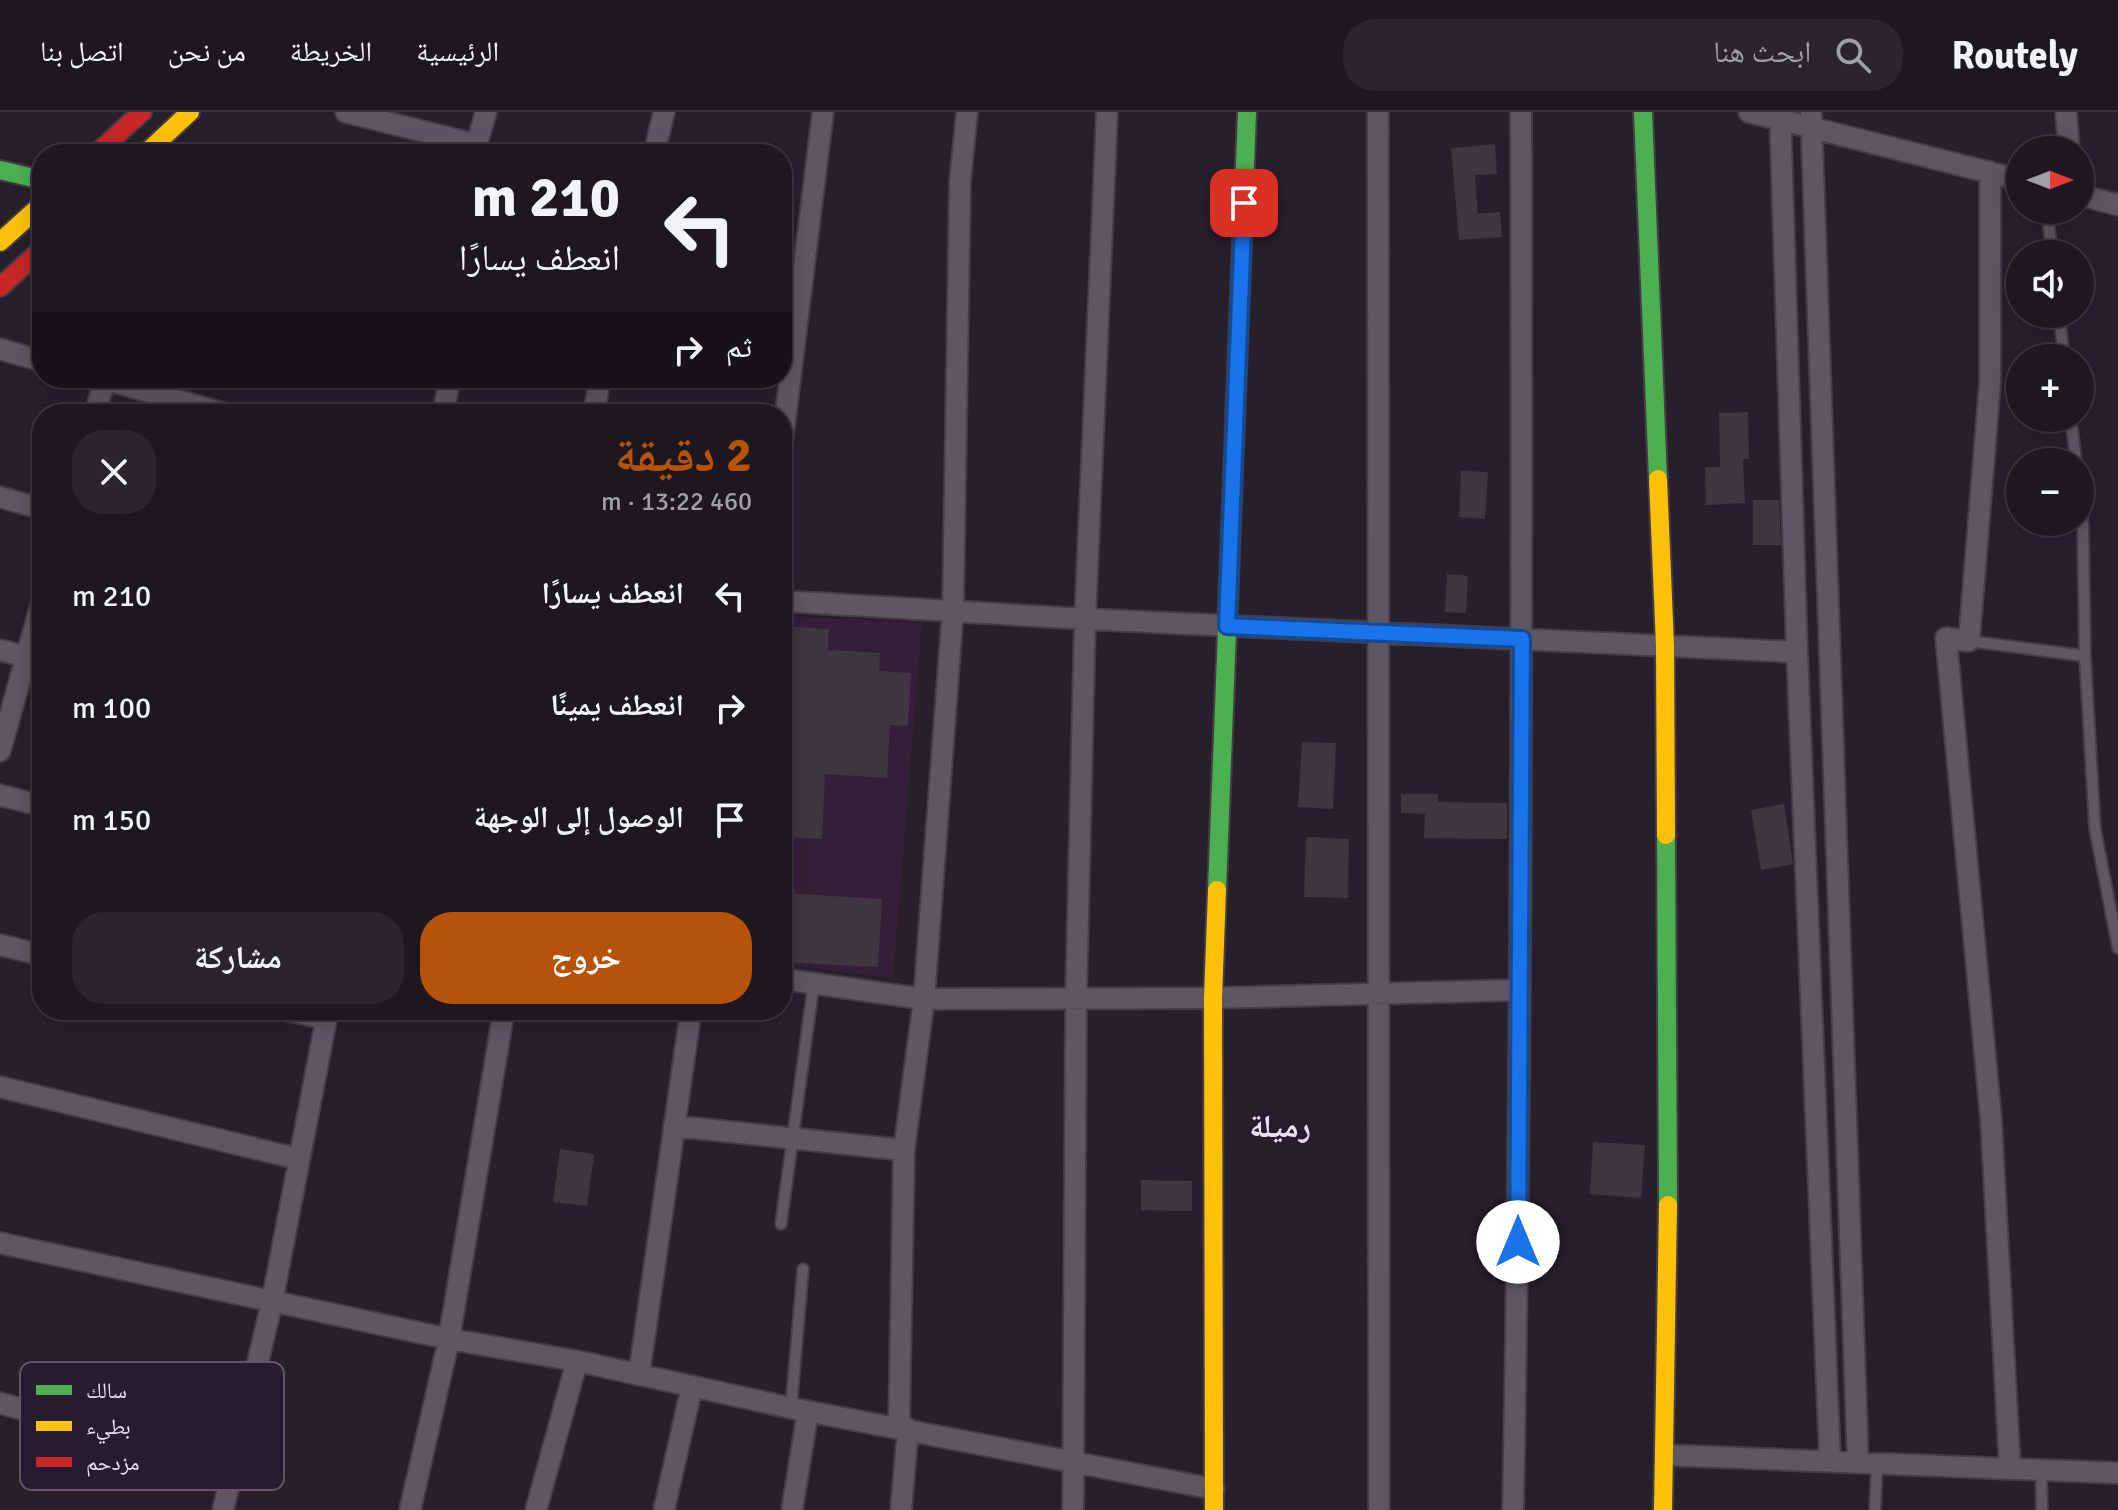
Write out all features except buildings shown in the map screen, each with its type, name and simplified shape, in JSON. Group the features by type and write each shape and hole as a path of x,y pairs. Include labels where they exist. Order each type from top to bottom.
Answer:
{"street":[{"path":"109,144 142,112"},
{"path":"157,144 190,112"},
{"path":"346,112 455,144"},
{"path":"477,144 486,112"},
{"path":"656,144 664,112"},
{"path":"792,363 823,112"},
{"path":"901,1510 904,1150 924,999 953,609 960,182 967,112"},
{"path":"1073,1510 1076,999 1085,619 1107,112"},
{"path":"0,1243 449,1339 577,1361 799,1410 1074,1463 1217,1504 1213,998 1247,112"},
{"path":"1378,112 1379,1510"},
{"path":"1513,1510 1522,639 1521,112"},
{"path":"1643,112 1665,646 1668,1236 1663,1510"},
{"path":"1749,112 1811,120 2006,176"},
{"path":"2066,112 2068,136"},
{"path":"1780,117 1797,652 1830,1461"},
{"path":"1811,120 1868,1464"},
{"path":"0,170 32,178"},
{"path":"1990,172 1990,383 1969,641 1946,638 1991,1119 2010,1469"},
{"path":"2094,199 2118,205"},
{"path":"32,213 3,240 32,254"},
{"path":"0,287 32,258"},
{"path":"0,349 32,358"},
{"path":"134,388 191,404"},
{"path":"0,497 32,506"},
{"path":"792,601 1085,619 1797,652"},
{"path":"0,650 32,658"},
{"path":"0,751 32,664"},
{"path":"0,795 32,803"},
{"path":"0,945 32,953"},
{"path":"792,980 924,999 1213,998 1519,990"},
{"path":"258,1362 326,1020"},
{"path":"410,1510 449,1339 502,1020"},
{"path":"639,1375 690,1020"},
{"path":"0,1087 299,1159"},
{"path":"674,1126 904,1150"},
{"path":"536,1510 577,1361"},
{"path":"664,1510 692,1386"},
{"path":"0,1403 20,1409"},
{"path":"792,1510 799,1410"},
{"path":"1665,1455 2118,1473"},
{"path":"223,1510 227,1490"}],"lane":[{"path":"2083,536 2085,656 2095,829 2118,948"},
{"path":"1969,641 2085,656"},
{"path":"781,1224 814,982"},
{"path":"799,1410 803,1269"},
{"path":"1868,1464 1875,1510"},
{"path":"2041,1471 2042,1510"}],"shaded area":[{"path":"792,616 922,623 893,978 792,965"}],"traffic: fast":[{"path":"1217,890 1247,112"},
{"path":"1643,112 1658,479"},
{"path":"0,170 32,178"},
{"path":"1666,835 1668,1205"}],"traffic: slow":[{"path":"156,144 190,112"},
{"path":"0,242 32,213"},
{"path":"1658,479 1665,646 1666,835"},
{"path":"1214,1510 1213,998 1217,890"},
{"path":"1663,1510 1668,1205"}],"traffic: jam":[{"path":"107,144 142,112"},
{"path":"0,287 32,258"}],"district":[{"name":"رميلة","path":"1280,1126"}],"route":[{"path":"1244,203 1227,626 1522,639 1518,1242"}]}
